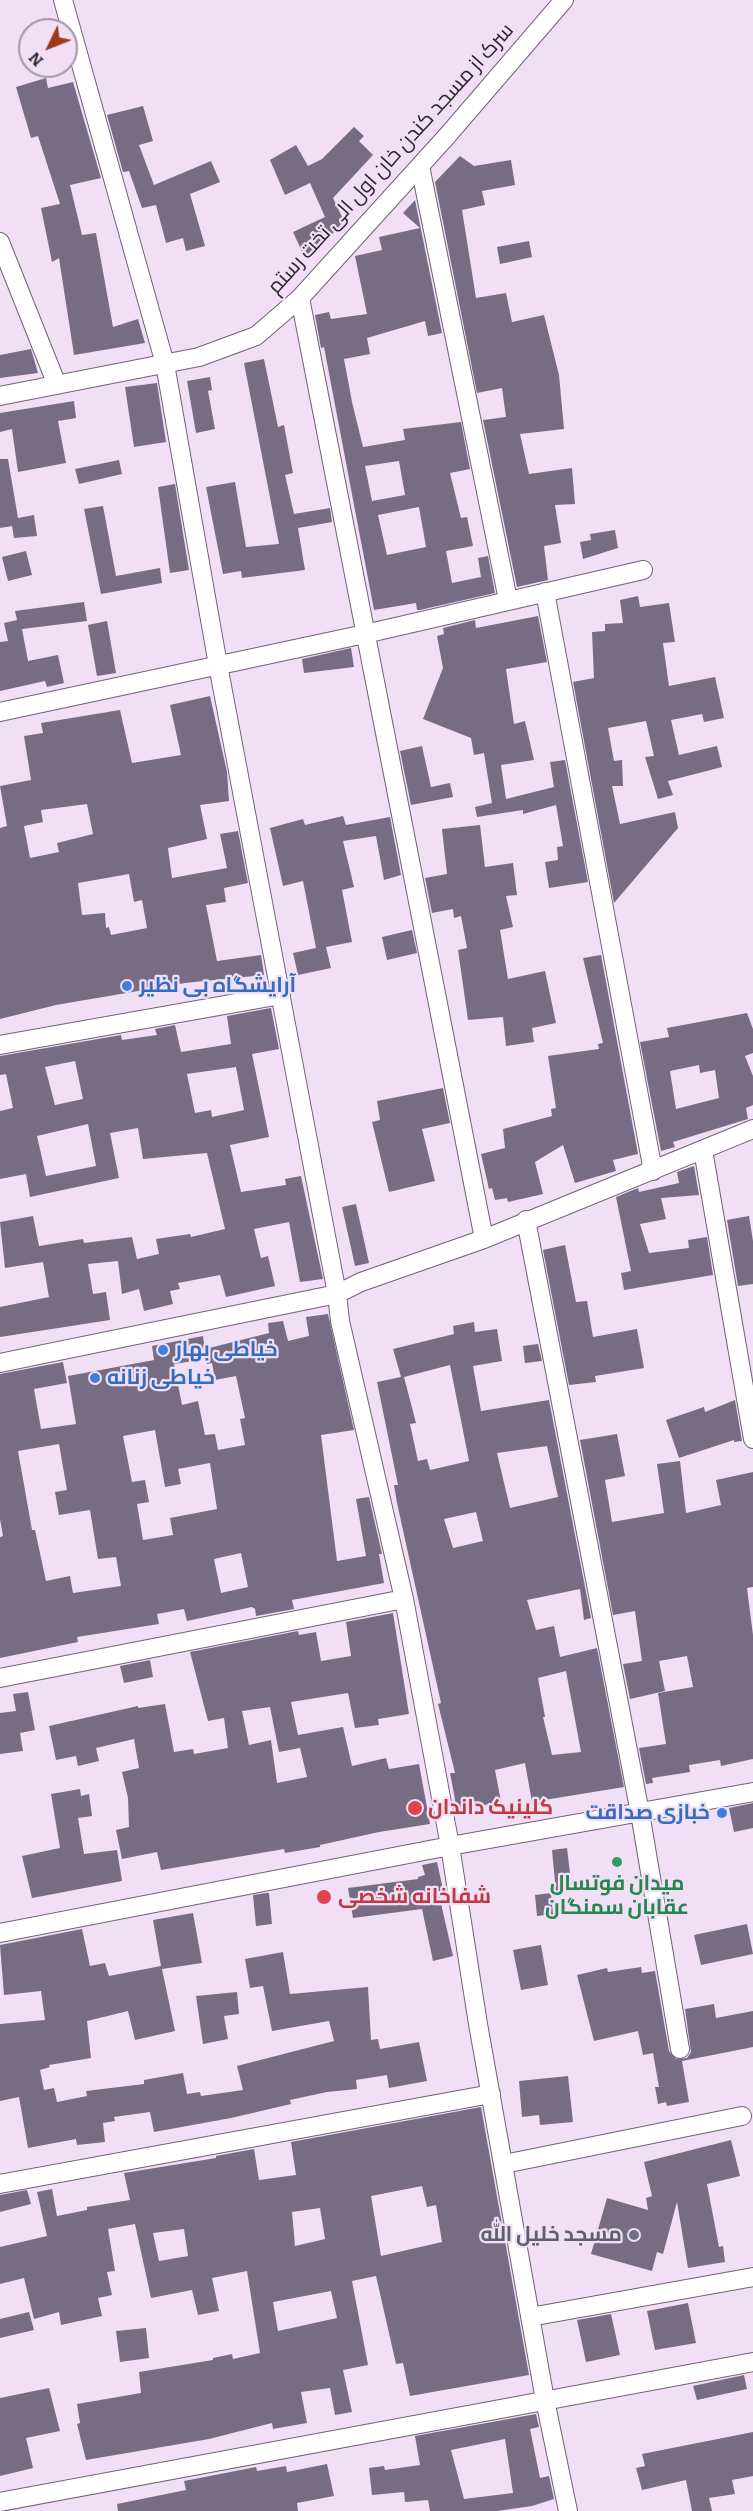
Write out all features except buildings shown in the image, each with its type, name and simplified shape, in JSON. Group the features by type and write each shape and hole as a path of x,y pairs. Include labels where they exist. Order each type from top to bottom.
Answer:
{"street":[{"path":"63,0 165,364 218,665 342,1332 404,1599 450,1846 530,2317 568,2511"},
{"name":"سرک از مسجد کندن خان اول الی تخت رستم","path":"0,396 199,357 256,336 300,298 420,166 564,0"},
{"path":"420,166 508,600"},
{"path":"0,242 57,385"},
{"path":"300,298 484,1239"},
{"path":"0,712 365,634 643,570"},
{"path":"545,592 653,1171"},
{"path":"0,1045 281,995"},
{"path":"0,1363 336,1294 361,1282 484,1239 753,1129"},
{"path":"703,1150 753,1439"},
{"path":"526,1220 640,1813 680,2049"},
{"path":"0,1678 404,1599"},
{"path":"0,1933 450,1846 753,1792"},
{"path":"0,2184 491,2094"},
{"path":"504,2164 742,2116"},
{"path":"530,2317 753,2277"},
{"path":"0,2502 753,2362"}],"place":[{"name":"آرایشگاه بی نظیر","path":"127,986"},
{"name":"خیاطی بهار","path":"163,1350"},
{"name":"خیاطی زنانه","path":"95,1378"},
{"name":"کلینیک داندان","path":"415,1808"},
{"name":"خبازی صداقت","path":"722,1813"},
{"name":"میدان فوتسال عقابان سمنگان","path":"617,1862"},
{"name":"شفاخانه شخصی","path":"324,1897"},
{"name":"مسجد خلیل الله","path":"634,2235"}]}
